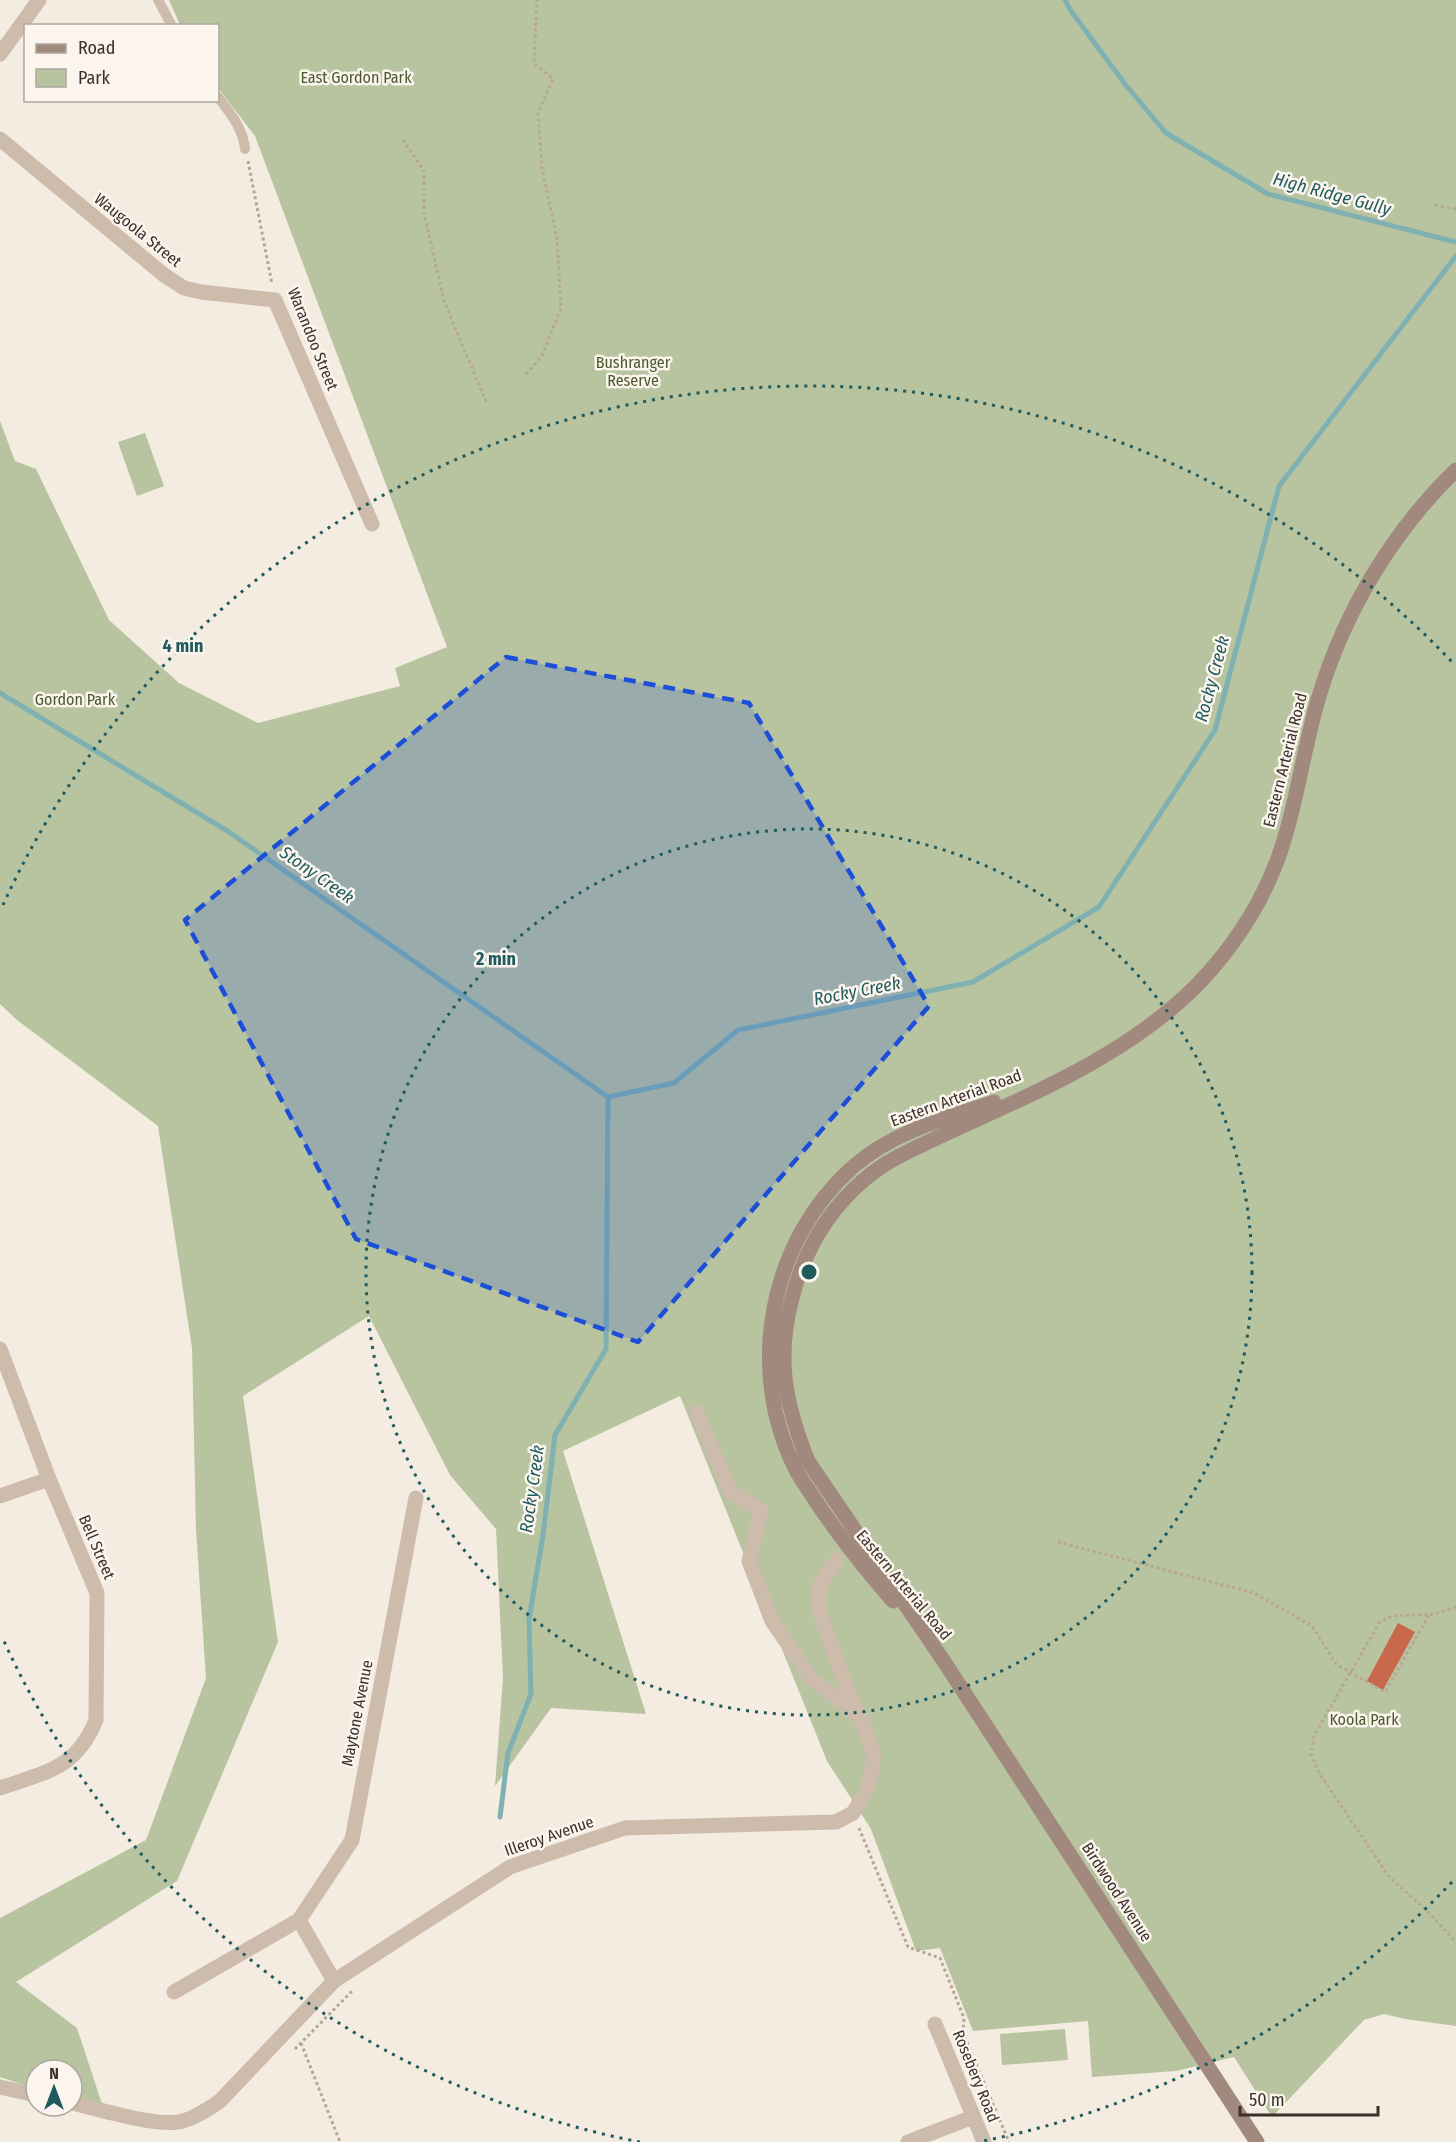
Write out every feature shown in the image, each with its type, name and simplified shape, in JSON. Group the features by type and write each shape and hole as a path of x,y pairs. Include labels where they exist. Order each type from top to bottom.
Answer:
{"main road":[{"name":"Eastern Arterial Road","path":"945,1663 846,1547 796,1470 779,1428 768,1371 770,1323 783,1277 799,1234 822,1198 855,1166 894,1139 937,1121 1065,1078 1141,1033 1211,970 1261,898 1277,860 1320,693 1349,618 1384,556 1417,513 1456,470"},
{"name":"Birdwood Avenue","path":"945,1663 1257,2142"}],"street":[{"path":"0,54 39,0"},
{"name":"Waugoola Street","path":"0,140 164,275 184,288 225,296 275,300"},
{"name":"Warandoo Street","path":"275,300 372,524"},
{"name":"Bell Street","path":"0,1349 49,1479 97,1593 96,1720 89,1737 76,1754 60,1765 0,1788"},
{"path":"697,1412 730,1492 761,1510 749,1561 772,1621 811,1678 861,1719"},
{"path":"0,1496 49,1479"},
{"name":"Maytone Avenue","path":"174,1992 299,1920 352,1840 416,1498"},
{"name":"Illeroy Avenue","path":"84,2106 152,2121 180,2122 201,2114 220,2101 334,1981 510,1867 625,1828 836,1822 853,1813 868,1788 874,1755 819,1611 819,1586 837,1560"},
{"path":"299,1920 334,1981"},
{"name":"Rosebery Road","path":"935,2025 984,2142"},
{"path":"0,2087 24,2092"},
{"path":"909,2142 973,2116"}],"lane":[{"path":"158,0 171,24"},
{"path":"219,98 237,122 245,149"}],"path":[{"path":"526,374 542,356 561,308 557,239 542,168 538,112 553,78 534,63 537,0"},
{"path":"403,140 424,171 424,213 444,301 487,404"},
{"name":"Warandoo Street","path":"245,149 275,300"},
{"path":"1435,205 1456,209"},
{"path":"1058,1542 1254,1593 1312,1626 1336,1664 1385,1692 1428,1615"},
{"path":"1456,1607 1428,1615 1392,1616 1378,1623 1314,1736 1311,1754 1318,1773 1390,1878 1423,1907 1456,1942"},
{"path":"856,1822 908,1947 940,1958 964,2018 963,2033 1009,2142"},
{"path":"340,2142 301,2043 357,1986"}],"highlighted area":[{"path":"506,657 749,703 929,1006 638,1342 356,1239 185,920"}],"green space":[{"path":"169,0 1456,0 1456,2026 1384,2014 1364,2020 1272,2117 1234,2057 1176,2071 1092,2077 1088,2021 973,2031 940,1948 916,1951 871,1829 827,1761 680,1396 563,1451 646,1714 551,1708 495,1786 503,1678 496,1529 450,1475 369,1316 243,1396 278,1642 177,1881 16,1982 77,2028 104,2110 84,2104 84,2058 24,2058 24,2085 0,2077 0,1918 146,1840 206,1678 196,1530 192,1348 158,1126 17,1020 0,1004 0,421 15,461 36,469 109,620 179,683 258,723 400,686 395,668 447,647 255,136 219,89 219,24 180,24"},
{"path":"145,433 164,486 137,496 118,442"},
{"path":"1065,2029 1068,2060 1002,2065 1000,2034"}],"building":[{"path":"1398,1623 1415,1632 1383,1690 1367,1681"}],"waterway":[{"name":"High Ridge Gully","path":"1065,0 1125,84 1166,133 1268,194 1456,242"},
{"name":"Rocky Creek","path":"500,1817 508,1753 531,1694 529,1619 543,1535 555,1435 606,1349 608,1097 674,1083 738,1030 973,982 1099,907 1215,730 1279,486 1456,256"},
{"name":"Stony Creek","path":"0,693 229,832 608,1097"}],"park label":[{"name":"East Gordon Park","path":"356,77"},
{"name":"Bushranger Reserve","path":"633,371"},
{"name":"Gordon Park","path":"75,699"},
{"name":"Koola Park","path":"1364,1719"}]}
